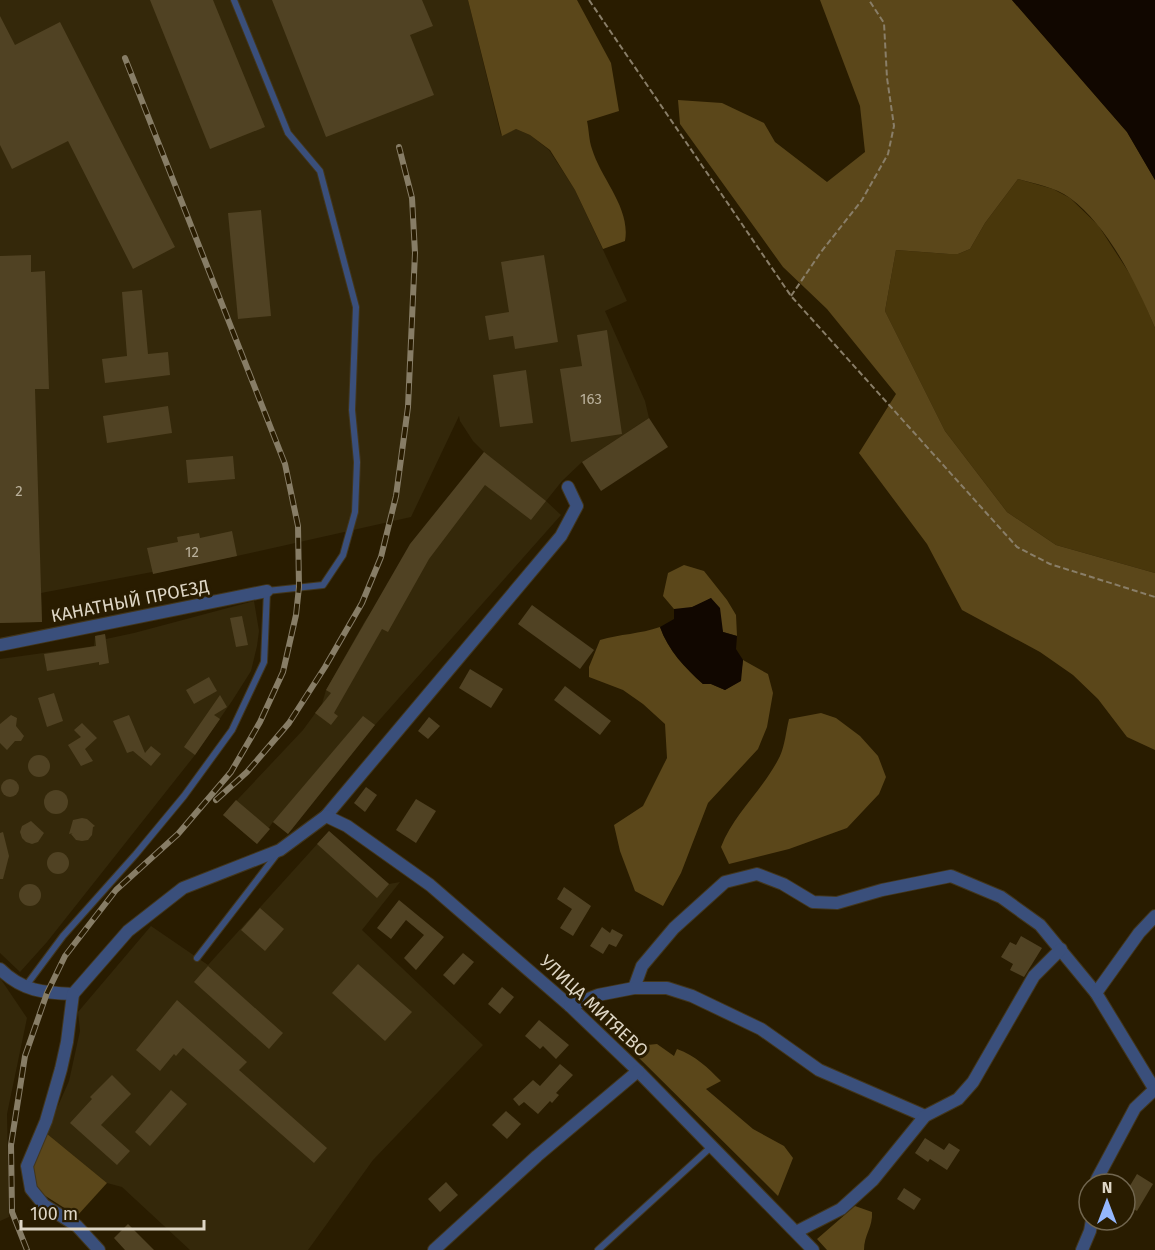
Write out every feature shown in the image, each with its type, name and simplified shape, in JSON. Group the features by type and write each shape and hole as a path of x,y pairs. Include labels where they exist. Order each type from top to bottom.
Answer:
{"street":[{"path":"99,1250 77,1226 44,1204 31,1190 27,1166 46,1121 61,1069 73,994 128,931 183,888 280,850 326,816 561,536 576,506 568,487"},
{"name":"КАНАТНЫЙ ПРОЕЗД","path":"0,645 267,591"},
{"name":"УЛИЦА МИТЯЕВО","path":"326,816 347,826 429,885 570,1006 638,1071 813,1250"},
{"path":"634,988 642,966 674,928 725,882 757,874 783,884 813,902 837,903 951,876 1001,897 1040,925 1096,993 1155,1090 1135,1108 1101,1172"},
{"path":"1096,993 1139,933 1155,916"},
{"path":"796,1232 842,1209 873,1180 925,1116 958,1099 973,1082 1034,976 1061,950"},
{"path":"0,969 24,987 47,993 73,994"},
{"path":"570,1006 598,995 634,988 667,988 692,996 761,1029 819,1070 925,1116"},
{"path":"434,1250 537,1156 638,1071"},
{"path":"1082,1250 1090,1232"}],"lane":[{"path":"24,987 63,936 184,796 232,730 264,662 267,591 323,585 343,555 355,512 357,462 352,410 356,307 320,171 288,132 234,0"},
{"path":"196,958 280,850"},
{"path":"598,1250 712,1146"}],"path":[{"path":"589,0 791,296 1017,547 1050,564 1155,597"},
{"path":"791,296 821,252 862,200 888,153 894,126 887,78 884,23 869,0"}],"shaded area":[{"path":"0,0 468,0 501,135 516,129 530,135 549,150 575,190 627,301 605,311 645,401 649,418 582,462 562,481 546,501 561,515 375,725 288,834 273,822 257,844 223,815 303,730 322,704 326,690 365,621 484,452 473,441 459,416 411,517 237,556 41,593 42,622 0,623"},
{"path":"468,0 577,0 611,63 619,111 587,121 596,160 624,217 625,241 603,249 575,190 550,150 530,135 516,129 502,136"},
{"path":"820,0 1012,0 1127,132 1155,180 1155,328 1120,258 1084,210 1058,191 1018,179 985,223 970,249 958,254 896,250 885,311 945,431 1007,512 1056,545 1155,573 1155,750 1127,737 1098,699 1073,675 1040,652 962,610 927,544 859,453 896,394 827,309 783,267 680,124 678,100 722,103 764,123 775,142 827,182 865,152 860,106"},
{"path":"1012,0 1155,0 1155,180 1127,132"},
{"path":"1018,179 1053,189 1070,198 1098,225 1137,285 1155,328 1155,573 1056,545 1007,512 945,431 885,311 896,250 958,254 970,249 985,223"},
{"path":"684,565 704,571 727,600 736,615 737,636 723,632 711,598 693,607 674,609 663,596 668,573"},
{"path":"711,598 720,608 723,632 737,636 736,649 743,660 741,681 725,690 711,684 703,684 696,678 672,651 660,627 674,619 674,609 692,607"},
{"path":"254,601 259,631 251,671 195,755 47,942 20,972 0,953 0,659 94,646 95,636 105,634 106,639 134,633"},
{"path":"660,627 678,658 703,684 711,684 725,690 740,681 743,660 768,674 773,693 767,727 758,749 708,803 681,873 663,906 635,891 620,851 614,825 643,806 667,758 665,724 623,690 589,677 589,667 600,640"},
{"path":"821,713 836,718 860,736 878,756 886,777 879,794 847,828 789,849 729,864 721,847 733,823 780,756 789,719"},
{"path":"329,831 389,884 400,882 362,930 483,1045 373,1160 308,1250 190,1250 122,1187 107,1183 46,1133 69,1081 80,1031 78,1012 151,926 208,965"},
{"path":"0,978 27,1018 7,1114 9,1217 0,1221"},
{"path":"657,1044 674,1056 677,1049 701,1062 721,1081 706,1089 753,1129 784,1146 793,1158 778,1196 635,1054 637,1046"},
{"path":"46,1133 107,1183 77,1216 36,1190 31,1157"},
{"path":"855,1206 872,1212 864,1250 827,1250 817,1239"}],"building":[{"path":"150,0 213,0 265,127 210,149"},
{"path":"272,0 422,0 433,26 410,35 434,95 326,137"},
{"path":"0,16 15,45 60,22 175,247 133,269 68,141 12,169 0,145"},
{"path":"261,210 271,316 238,319 228,213"},
{"path":"31,255 31,272 45,271 49,389 35,389 42,622 0,623 0,256"},
{"path":"544,255 558,342 515,349 513,336 489,340 485,316 509,312 501,262"},
{"path":"142,290 148,354 168,352 170,375 105,383 102,359 127,356 122,292"},
{"path":"607,330 622,434 571,442 560,369 582,366 577,335"},
{"path":"526,370 533,423 500,427 493,375"},
{"path":"168,406 172,433 107,443 103,416"},
{"path":"649,418 668,447 601,491 582,462"},
{"path":"484,452 546,501 531,520 485,485 429,559 388,632 382,629 334,713 338,716 331,725 315,713 331,693 326,690 410,544"},
{"path":"233,456 235,479 188,483 186,460"},
{"path":"232,531 237,556 153,574 147,548 178,542 177,537 199,533 200,538"},
{"path":"532,605 594,650 580,669 518,624"},
{"path":"242,616 248,645 236,647 230,618"},
{"path":"105,634 109,663 99,665 99,662 47,671 44,654 96,646 95,636"},
{"path":"470,669 503,689 491,708 459,688"},
{"path":"209,677 217,691 194,704 186,690"},
{"path":"565,686 611,721 600,735 554,700"},
{"path":"54,693 63,721 47,727 38,698"},
{"path":"220,695 227,707 214,715 220,719 195,755 184,747"},
{"path":"11,715 17,718 16,726 24,736 21,741 15,741 7,750 0,743 0,724"},
{"path":"129,715 145,753 151,746 161,754 151,766 133,751 127,753 113,721"},
{"path":"363,716 375,725 288,834 273,822"},
{"path":"429,717 440,726 428,739 418,731"},
{"path":"82,723 97,738 85,749 93,761 81,766 68,745 81,737 74,730"},
{"path":"35,755 43,755 50,762 50,770 43,777 35,777 28,770 28,762"},
{"path":"6,779 14,779 19,784 17,795 6,797 1,792 1,784"},
{"path":"366,787 377,795 365,812 354,803"},
{"path":"56,790 64,794 68,802 64,810 56,814 48,810 44,802 48,794"},
{"path":"416,799 436,811 416,843 396,830"},
{"path":"236,800 270,829 257,844 223,815"},
{"path":"82,818 95,826 88,840 82,841 76,840 71,834 73,833 69,834 73,820"},
{"path":"31,821 44,833 38,842 32,844 22,838 20,832 22,826"},
{"path":"329,831 389,884 377,898 317,844"},
{"path":"3,832 9,856 3,879 0,879 0,833"},
{"path":"54,852 62,852 69,859 69,867 62,874 54,874 47,867 47,859"},
{"path":"26,884 34,884 41,891 41,899 34,906 26,906 19,899 19,891"},
{"path":"564,887 591,906 573,936 560,928 572,909 557,899"},
{"path":"399,900 444,937 416,970 404,958 424,935 406,920 391,939 377,928"},
{"path":"260,908 284,929 265,951 241,930"},
{"path":"602,927 610,933 612,929 623,935 616,947 609,944 603,954 590,946"},
{"path":"1021,936 1042,948 1024,977 1010,970 1013,964 1001,957 1010,942 1016,945"},
{"path":"463,953 474,962 454,985 443,975"},
{"path":"358,964 412,1012 385,1041 332,993"},
{"path":"208,966 283,1033 269,1049 194,982"},
{"path":"502,987 514,997 500,1014 488,1004"},
{"path":"177,1000 247,1062 239,1070 327,1148 314,1163 183,1048 176,1056 174,1054 160,1071 136,1050"},
{"path":"539,1020 569,1045 556,1059 543,1046 540,1049 525,1036"},
{"path":"560,1064 573,1075 556,1093 559,1095 552,1103 550,1101 538,1114 524,1102 519,1106 513,1099 533,1080 540,1086"},
{"path":"112,1075 131,1094 101,1125 130,1151 117,1165 70,1123 92,1099 90,1097"},
{"path":"171,1090 187,1104 150,1146 135,1132"},
{"path":"506,1111 521,1124 507,1139 492,1125"},
{"path":"925,1138 944,1150 949,1143 960,1150 947,1170 930,1159 928,1162 915,1153"},
{"path":"1137,1174 1153,1184 1137,1211"},
{"path":"446,1182 458,1195 440,1212 428,1199"},
{"path":"904,1188 921,1199 914,1210 897,1199"},
{"path":"128,1224 154,1250 125,1250 114,1238"}],"railway":[{"path":"27,1250 12,1212 11,1145 25,1056 47,993 65,956 116,890 178,834 231,772 260,722 283,672 296,615 299,587 298,526 285,464 125,58"},
{"path":"216,800 247,772 289,723 362,603 381,557 396,496 408,407 415,253 412,198 399,147"}]}
